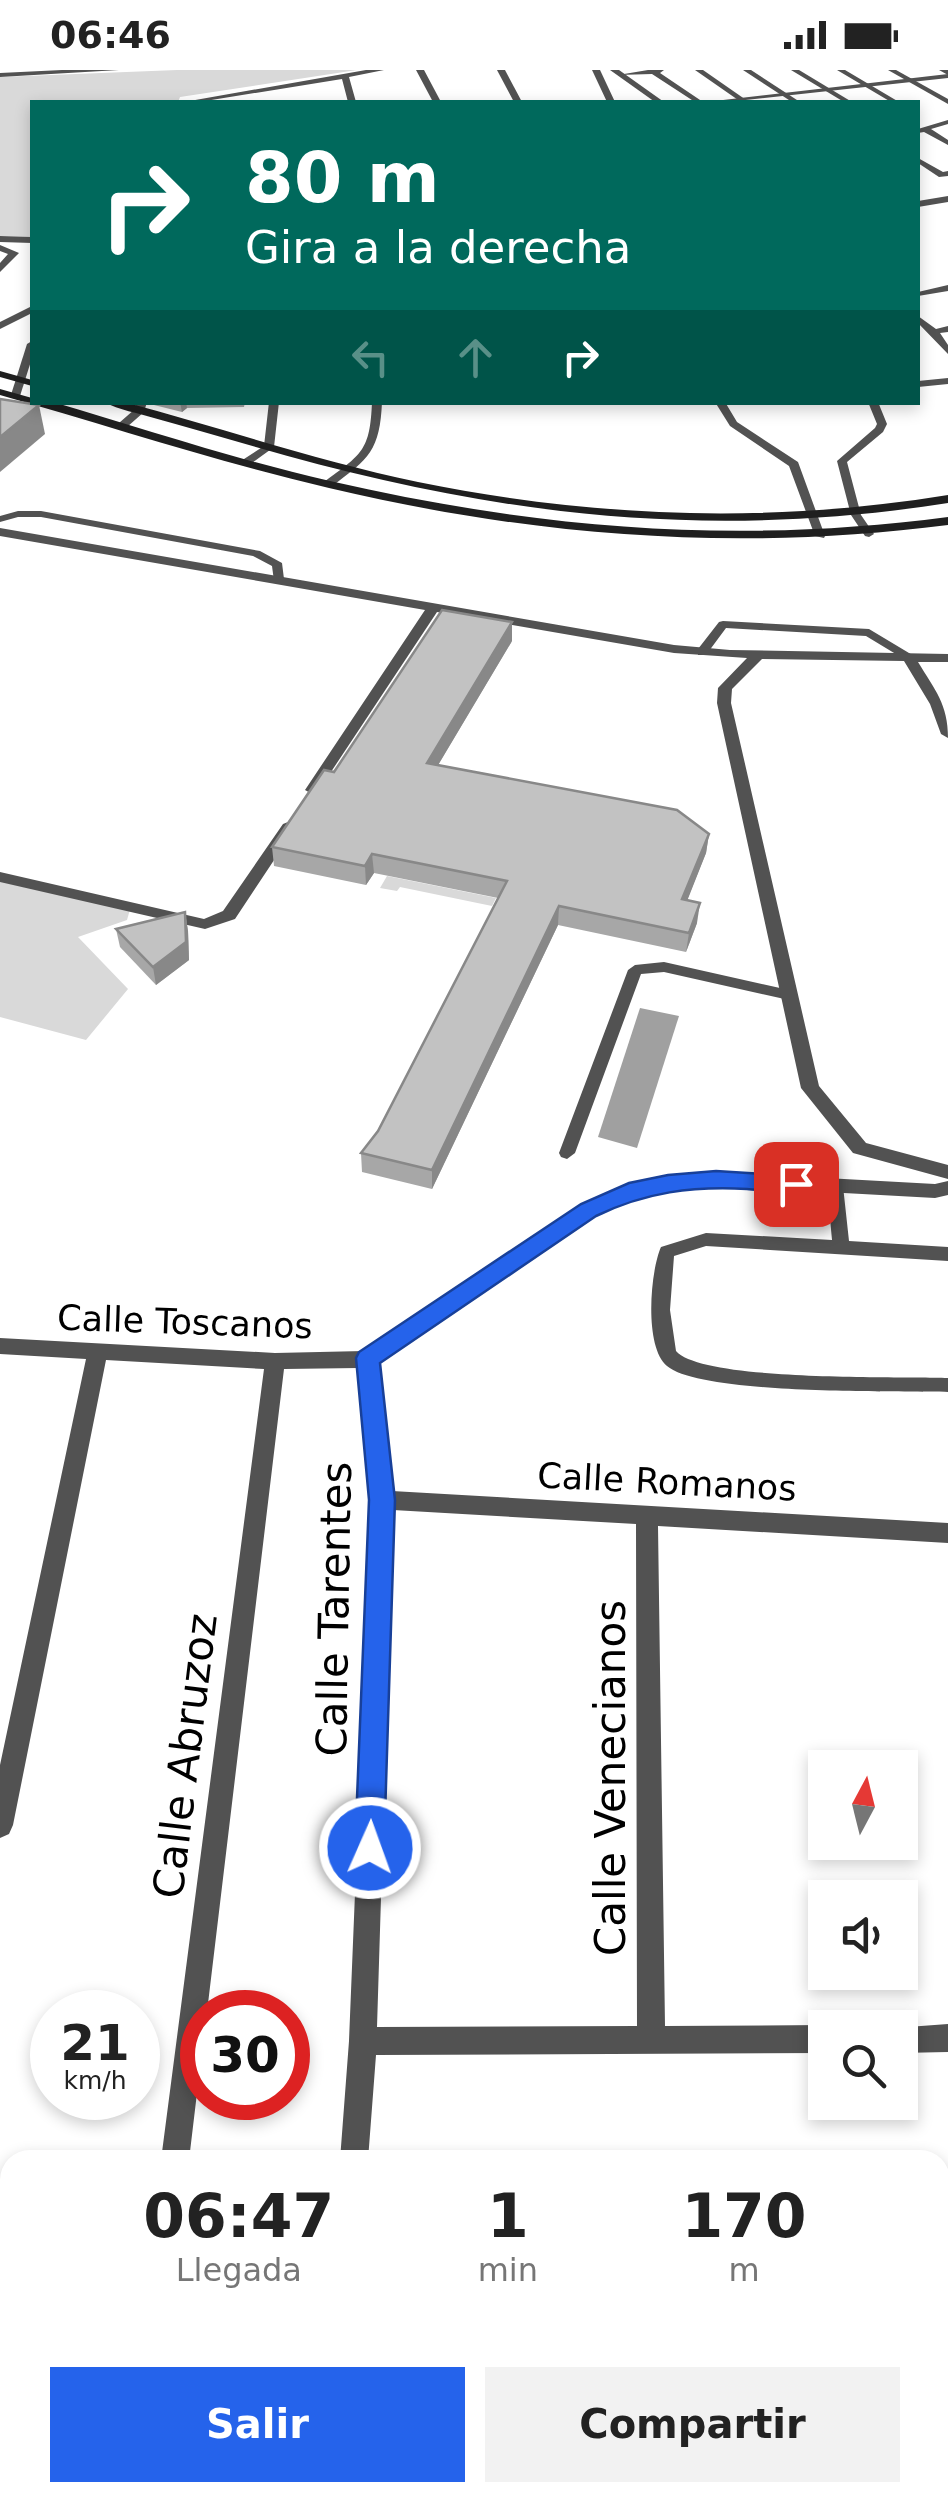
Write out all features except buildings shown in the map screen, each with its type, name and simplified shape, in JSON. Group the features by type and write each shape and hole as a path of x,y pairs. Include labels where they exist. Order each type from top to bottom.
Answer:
{"main road":[{"path":"0,374 30,383"},
{"path":"0,392 30,400"},
{"path":"47,405 328,484 473,512 634,533 820,536 869,534 948,521"},
{"path":"141,406 348,469 514,500 637,514 811,518 856,515 948,499"},
{"path":"634,533 637,514"}],"street":[{"path":"0,75 115,70"},
{"path":"201,100 380,70"},
{"path":"420,70 436,100"},
{"path":"500,70 517,100"},
{"path":"596,70 610,100"},
{"path":"618,73 657,100"},
{"path":"749,100 946,73"},
{"path":"345,76 351,100"},
{"path":"272,89 273,100"},
{"path":"920,204 948,199"},
{"path":"0,239 30,240"},
{"path":"0,248 14,254 0,269"},
{"path":"0,326 30,309"},
{"path":"14,396 30,349"},
{"path":"123,425 141,406"},
{"path":"0,532 702,652 948,658"},
{"path":"305,801 435,605"},
{"path":"758,655 725,688 724,703 810,1088 860,1148 948,1172"},
{"path":"908,656 937,704 948,734"},
{"path":"0,877 206,924 229,915 294,817"},
{"path":"368,1358 588,1210 629,1191 668,1182 716,1179 935,1192 948,1188"},
{"name":"Calle Toscanos","path":"0,1346 275,1362 368,1358"},
{"path":"0,1825 98,1352"},
{"name":"Calle Tarentes","path":"355,2150 382,1500 368,1358"},
{"name":"Calle Abruzoz","path":"176,2150 275,1362"},
{"name":"Calle Romanos","path":"382,1500 948,1533"},
{"name":"Calle Venecianos","path":"647,1516 651,2039"},
{"path":"918,2038 948,2038"},
{"path":"362,2041 808,2039"}],"lane":[{"path":"618,73 667,70"},
{"path":"698,70 742,100"},
{"path":"746,70 793,100"},
{"path":"794,70 844,100"},
{"path":"840,70 892,100"},
{"path":"892,70 948,102"},
{"path":"653,71 696,100"},
{"path":"920,117 935,126"},
{"path":"921,130 948,122"},
{"path":"921,130 948,144"},
{"path":"920,161 945,174"},
{"path":"920,294 948,288"},
{"path":"920,321 948,351"},
{"path":"934,332 948,329"},
{"path":"920,384 948,381"},
{"path":"248,461 270,447 274,405"},
{"path":"328,484 365,456 376,439 376,405"},
{"path":"722,405 733,424 794,464 820,536"},
{"path":"869,534 856,515 842,460 879,430 882,424 874,405"},
{"path":"0,519 41,514 256,553 278,565 278,579"},
{"path":"702,652 723,624 869,634 908,656"},
{"path":"567,1154 635,970 664,967 789,994"},
{"path":"835,1186 841,1247"},
{"path":"948,1254 706,1240 682,1244 667,1252 660,1268 664,1348 671,1360 709,1376 948,1385"}],"shaded area":[{"path":"177,70 357,70 179,100 30,100 30,237 0,236 0,77"},
{"path":"0,875 131,906 127,920 78,937 128,989 86,1040 0,1017"},
{"path":"387,876 496,898 492,906 400,887 397,891 380,888"},
{"path":"640,1008 679,1016 637,1148 598,1137"}],"route":[{"path":"370,1848 382,1500 368,1358 588,1210 629,1191 668,1182 716,1179 796,1184"}]}
